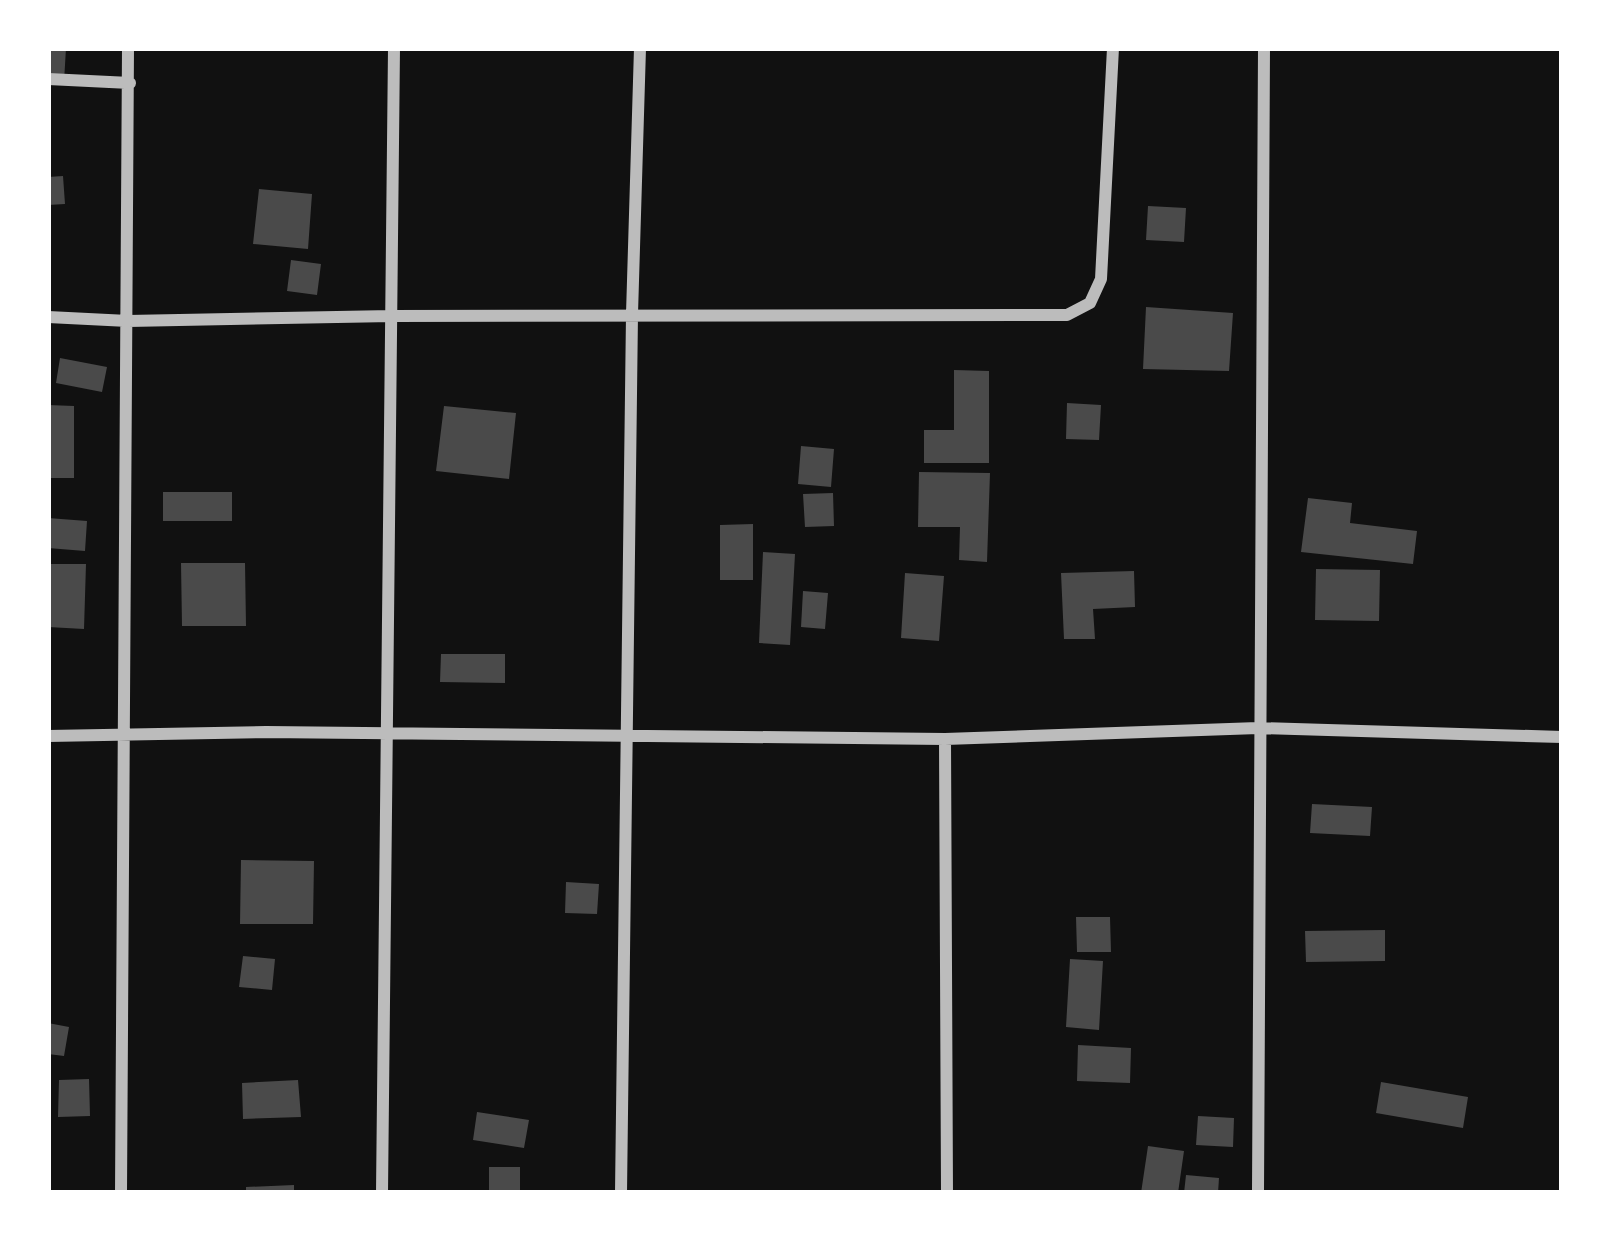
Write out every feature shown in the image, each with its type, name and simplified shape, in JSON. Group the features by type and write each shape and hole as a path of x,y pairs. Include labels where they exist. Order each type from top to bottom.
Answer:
{"street":[{"path":"122,1193 128,48"},
{"path":"382,1193 394,48"},
{"path":"621,1193 640,48"},
{"path":"48,317 128,321 632,314 1067,315 1090,303 1100,279 1113,48"},
{"path":"1258,1193 1264,48"},
{"path":"48,79 130,83"},
{"path":"48,736 266,732 945,739 1258,728 1562,737"},
{"path":"945,739 947,1193"}],"building":[{"path":"48,48 66,48 64,82 48,82"},
{"path":"63,176 65,204 48,205 48,177"},
{"path":"259,189 312,194 308,249 253,244"},
{"path":"1148,206 1186,208 1184,242 1146,240"},
{"path":"291,260 321,264 317,295 287,291"},
{"path":"1146,307 1233,313 1229,371 1143,369"},
{"path":"60,358 107,367 102,392 56,383"},
{"path":"954,370 989,371 989,463 924,463 924,430 954,430"},
{"path":"1067,403 1101,405 1099,440 1066,439"},
{"path":"48,405 74,406 74,478 48,478"},
{"path":"444,406 516,413 509,479 436,471"},
{"path":"801,446 834,449 831,487 798,484"},
{"path":"919,472 990,473 987,562 959,560 960,527 918,527"},
{"path":"163,492 232,492 232,521 163,521"},
{"path":"833,493 834,526 805,527 803,494"},
{"path":"1308,498 1352,503 1350,523 1417,531 1413,564 1301,552"},
{"path":"48,518 87,521 85,551 48,548"},
{"path":"753,524 753,580 720,580 720,525"},
{"path":"763,552 795,554 790,645 759,643"},
{"path":"181,563 245,563 246,626 182,626"},
{"path":"48,564 86,564 84,629 48,627"},
{"path":"1316,569 1380,570 1379,621 1315,620"},
{"path":"1134,571 1135,607 1093,609 1095,639 1064,639 1061,573"},
{"path":"905,573 944,576 939,641 901,638"},
{"path":"803,591 828,593 825,629 801,627"},
{"path":"441,654 505,654 505,683 440,682"},
{"path":"1312,804 1372,807 1370,836 1310,833"},
{"path":"241,860 314,861 313,924 240,924"},
{"path":"566,882 599,884 597,914 565,913"},
{"path":"1076,917 1110,917 1111,952 1077,952"},
{"path":"1385,930 1385,961 1306,962 1305,931"},
{"path":"243,956 275,959 272,990 239,987"},
{"path":"1070,959 1103,961 1099,1030 1066,1027"},
{"path":"48,1023 69,1027 64,1056 48,1054"},
{"path":"1078,1045 1131,1048 1130,1083 1077,1081"},
{"path":"89,1079 90,1116 58,1117 59,1080"},
{"path":"298,1080 301,1117 243,1119 242,1083"},
{"path":"1381,1082 1468,1097 1463,1128 1376,1113"},
{"path":"477,1112 529,1120 524,1148 473,1140"},
{"path":"1198,1116 1234,1118 1233,1147 1196,1145"},
{"path":"1148,1146 1184,1151 1178,1193 1141,1193"},
{"path":"489,1167 520,1167 520,1193 489,1193"},
{"path":"1186,1175 1219,1178 1218,1193 1184,1193"},
{"path":"294,1185 294,1193 246,1193 246,1187"}]}
